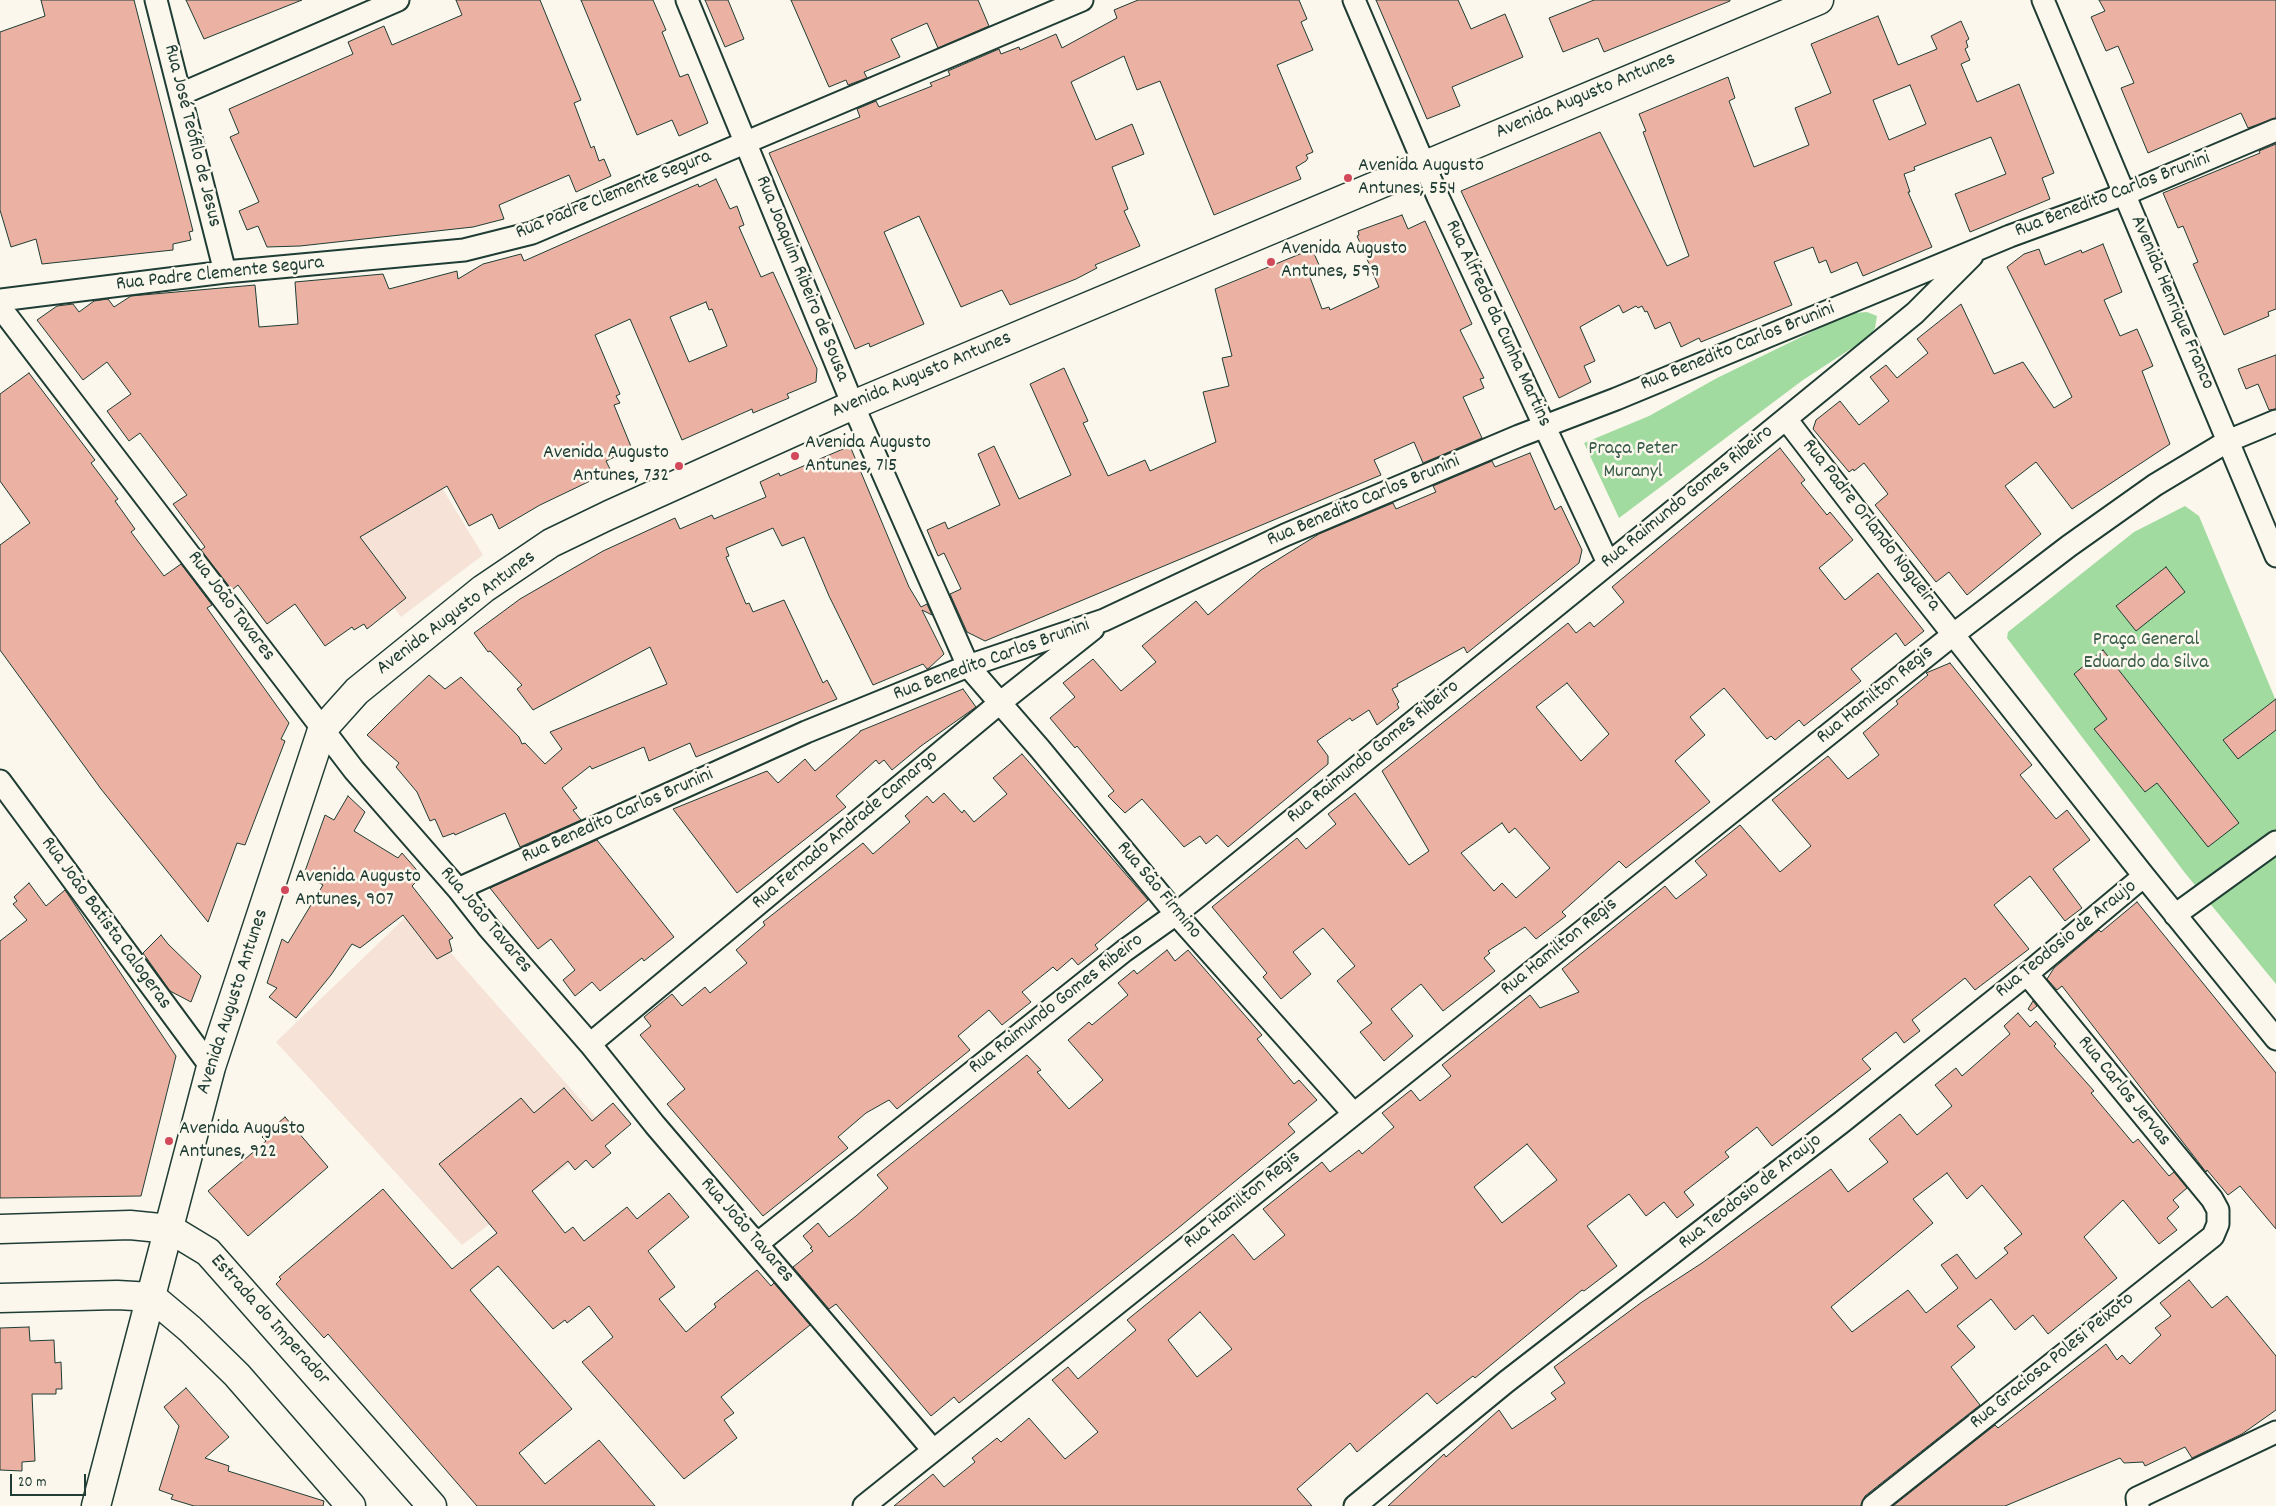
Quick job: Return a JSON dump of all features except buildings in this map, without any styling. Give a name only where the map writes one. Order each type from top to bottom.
[{"type":"street","name":"Rua José Teófilo de Jesus","points":[[156,0],[225,272]]},
{"type":"street","points":[[181,94],[398,0]]},
{"type":"street","name":"Rua Joaquim Ribeiro de Sousa","points":[[687,0],[853,404],[968,666]]},
{"type":"street","name":"Rua Padre Clemente Segura","points":[[0,300],[225,272],[464,250],[532,233],[1082,0]]},
{"type":"street","name":"Rua Alfredo da Cunha Martins","points":[[1354,0],[1424,164],[1608,564]]},
{"type":"street","name":"Avenida Augusto Antunes","points":[[96,1506],[211,1067],[322,730],[357,691],[483,590],[551,543],[609,514],[853,404],[1820,0]]},
{"type":"street","name":"Avenida Henrique Franco","points":[[2043,0],[2228,441]]},
{"type":"street","name":"Rua Benedito Carlos Brunini","points":[[458,889],[806,732],[968,666],[1104,620],[1285,535],[1545,426],[1626,395],[1980,249],[2125,194],[2276,130]]},
{"type":"street","name":"Rua Raimundo Gomes Ribeiro","points":[[757,1244],[1124,951],[1176,914],[1608,564],[1915,313],[1980,249]]},
{"type":"street","name":"Rua João Tavares","points":[[0,307],[152,502],[354,770],[590,1044],[654,1125],[933,1450]]},
{"type":"street","name":"Rua Padre Orlando Nogueira","points":[[1786,418],[1899,566],[1954,634]]},
{"type":"street","name":"Rua Hamilton Regis","points":[[864,1506],[1954,634],[2069,546],[2155,485],[2228,441],[2276,421]]},
{"type":"street","points":[[2228,441],[2276,556]]},
{"type":"street","name":"Rua Fernado Andrade Camargo","points":[[590,1044],[1001,702],[1104,620]]},
{"type":"street","points":[[1954,634],[2144,876],[2276,1039]]},
{"type":"street","name":"Rua São Firmino","points":[[968,666],[1001,702],[1176,914],[1353,1113]]},
{"type":"street","name":"Rua João Batista Calogeras","points":[[0,780],[211,1067]]},
{"type":"street","points":[[2175,914],[2276,842]]},
{"type":"street","name":"Rua Teodosio de Araujo","points":[[1355,1506],[1506,1382],[1842,1122],[2028,974],[2144,876]]},
{"type":"street","name":"Rua Carlos Jervas","points":[[2028,974],[2212,1199],[2218,1210]]},
{"type":"street","name":"Rua Graciosa Polesi Peixoto","points":[[1873,1506],[2213,1236],[2219,1219],[2218,1210]]},
{"type":"street","name":"Estrada do Imperador","points":[[0,1229],[130,1225],[170,1228],[208,1252],[432,1506]]},
{"type":"street","points":[[0,1298],[118,1295],[152,1297],[190,1329],[238,1375],[351,1506]]},
{"type":"street","points":[[2138,1506],[2137,1498],[2276,1432]]},
{"type":"shaded area","points":[[384,393],[483,555],[401,617],[268,432]]},
{"type":"shaded area","points":[[413,910],[610,1133],[462,1245],[276,1042]]},
{"type":"green space","name":"Praça Peter Muranyl","points":[[1867,312],[1877,316],[1875,328],[1869,337],[1803,380],[1619,518],[1584,443],[1649,416],[1717,378],[1836,320],[1855,313]]},
{"type":"green space","name":"Praça General Eduardo da Silva","points":[[2185,506],[2199,516],[2276,701],[2276,984],[2185,873],[2007,638],[2008,632],[2134,532]]},
{"type":"place","name":"Avenida Augusto Antunes, 554","points":[[1348,178]]},
{"type":"place","name":"Avenida Augusto Antunes, 599","points":[[1271,262]]},
{"type":"place","name":"Avenida Augusto Antunes, 715","points":[[795,456]]},
{"type":"place","name":"Avenida Augusto Antunes, 732","points":[[679,466]]},
{"type":"place","name":"Avenida Augusto Antunes, 907","points":[[285,890]]},
{"type":"place","name":"Avenida Augusto Antunes, 922","points":[[169,1141]]}]
